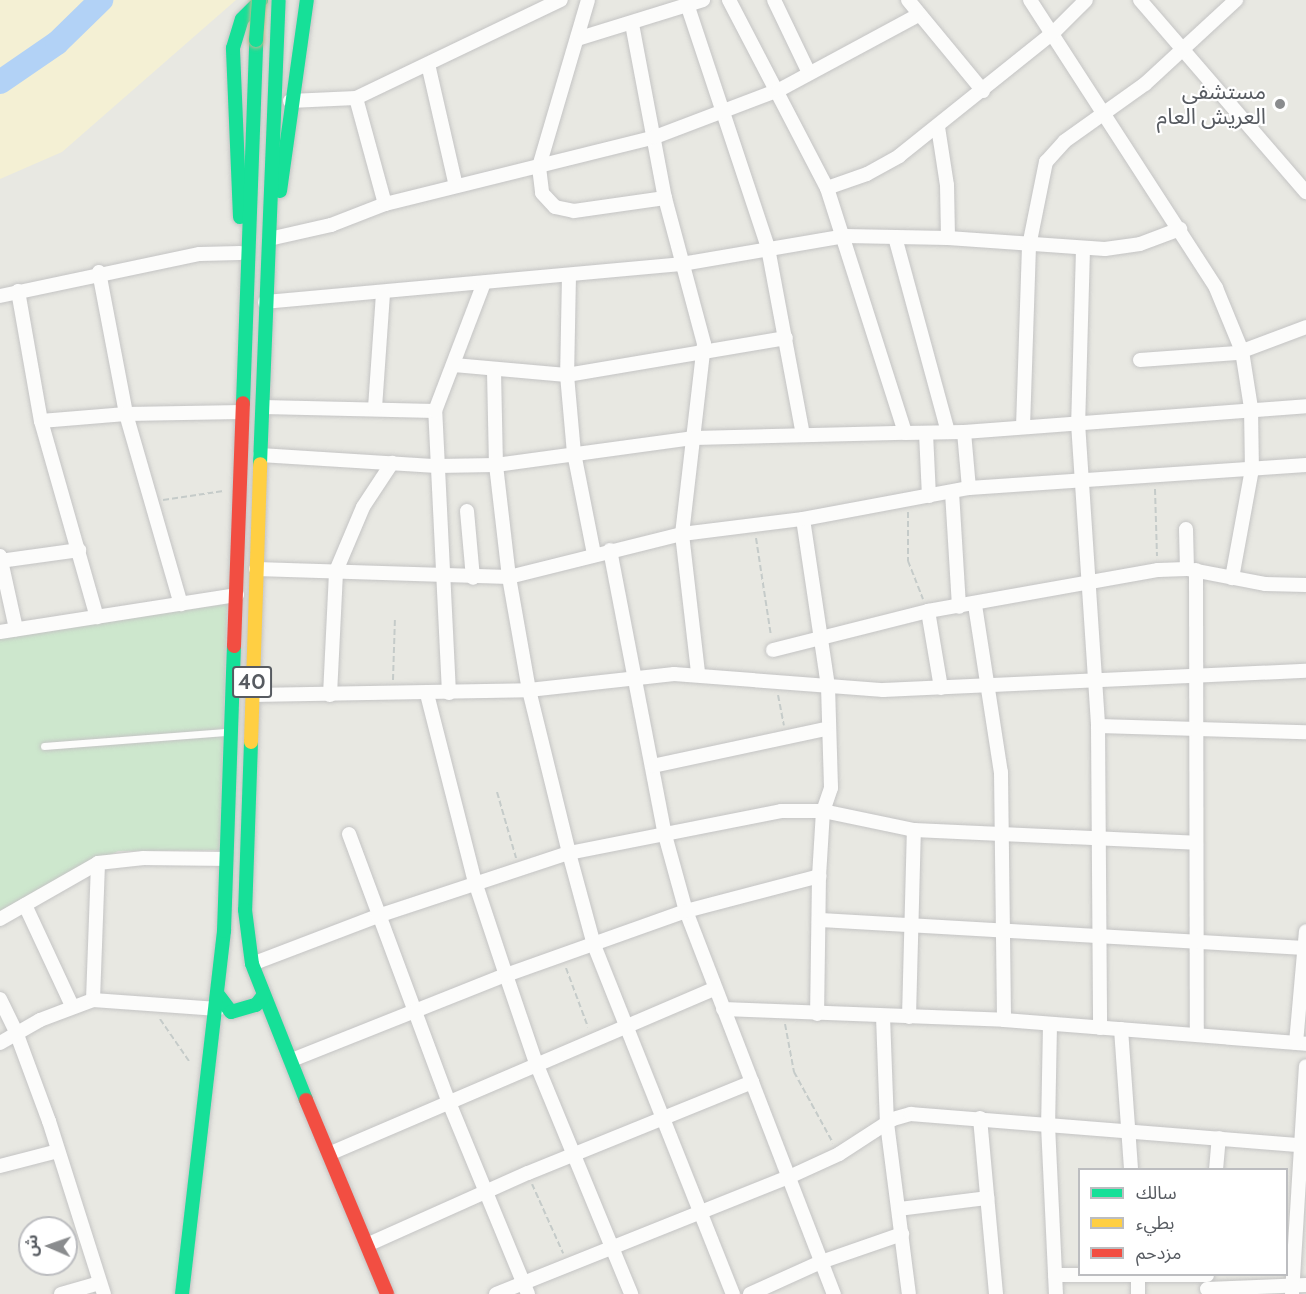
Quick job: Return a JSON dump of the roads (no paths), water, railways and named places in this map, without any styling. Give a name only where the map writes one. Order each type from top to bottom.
[{"type":"main road","name":"40","points":[[182,1294],[219,1003],[233,731],[242,412],[256,40],[260,0]]},
{"type":"main road","points":[[248,299],[240,253],[233,48],[242,19],[260,0]]},
{"type":"main road","name":"40","points":[[279,0],[244,864],[252,964],[263,996],[369,1244],[387,1294]]},
{"type":"main road","points":[[269,239],[279,202],[290,101],[307,0]]},
{"type":"main road","points":[[219,1003],[231,1012],[242,1012],[256,1005],[263,996]]},
{"type":"street","points":[[290,101],[356,98],[561,0]]},
{"type":"street","points":[[588,0],[539,167],[545,199],[564,209],[665,198]]},
{"type":"street","points":[[577,39],[688,7],[703,0]]},
{"type":"street","points":[[729,0],[779,90],[827,188],[845,237],[905,433]]},
{"type":"street","points":[[774,0],[809,73]]},
{"type":"street","points":[[908,0],[918,15],[984,91]]},
{"type":"street","points":[[1030,0],[1054,32],[1107,114],[1216,288],[1242,351],[1251,408],[1252,469],[1232,578]]},
{"type":"street","points":[[827,188],[881,167],[938,127],[1054,32],[1086,0]]},
{"type":"street","points":[[1140,0],[1182,52],[1306,192]]},
{"type":"street","points":[[1023,426],[1029,246],[1043,172],[1050,154],[1107,114],[1182,52],[1236,0]]},
{"type":"street","points":[[688,7],[768,248],[803,435]]},
{"type":"street","points":[[269,239],[331,225],[385,204],[654,137],[779,90],[918,15]]},
{"type":"street","points":[[632,24],[665,198],[700,323],[704,352],[682,534],[698,673]]},
{"type":"street","points":[[428,64],[456,186]]},
{"type":"street","points":[[356,98],[385,204]]},
{"type":"street","points":[[938,127],[946,185],[948,238]]},
{"type":"street","points":[[265,302],[383,294],[682,264],[845,237],[948,238],[1083,249],[1127,247],[1180,229]]},
{"type":"street","points":[[895,237],[948,432]]},
{"type":"street","points":[[1083,249],[1078,423],[1086,582],[1098,726],[1101,840],[1100,1028]]},
{"type":"street","points":[[0,296],[99,272],[200,254],[240,253]]},
{"type":"street","points":[[99,272],[126,414],[154,501],[181,604]]},
{"type":"street","points":[[568,275],[567,375],[574,453],[594,554]]},
{"type":"street","points":[[449,693],[435,411],[484,283]]},
{"type":"street","points":[[18,291],[41,421],[80,550],[97,617]]},
{"type":"street","points":[[375,408],[383,294]]},
{"type":"street","points":[[1140,360],[1242,351],[1306,327]]},
{"type":"street","points":[[454,365],[494,371],[567,375],[786,338]]},
{"type":"street","points":[[494,371],[496,465],[509,577],[529,690],[569,853],[594,945],[733,1294]]},
{"type":"street","points":[[260,455],[437,466],[496,465],[694,438],[964,432],[1251,408],[1306,406]]},
{"type":"street","points":[[263,407],[435,411]]},
{"type":"street","points":[[41,421],[126,414],[242,412]]},
{"type":"street","points":[[964,432],[969,488]]},
{"type":"street","points":[[927,433],[929,496]]},
{"type":"street","points":[[330,695],[336,571],[363,507],[392,463]]},
{"type":"street","points":[[256,569],[336,571],[445,578],[509,577],[610,550],[682,534],[803,519],[969,488],[1252,469],[1272,464],[1306,465]]},
{"type":"street","points":[[952,492],[959,607]]},
{"type":"street","points":[[467,511],[473,578]]},
{"type":"street","points":[[803,519],[823,635],[828,686],[826,729],[831,788],[823,811],[819,876],[817,1014]]},
{"type":"street","points":[[1186,529],[1192,570],[1198,676],[1197,1034]]},
{"type":"street","points":[[16,629],[0,559],[80,550]]},
{"type":"street","points":[[610,550],[637,677],[665,835],[686,910],[714,989],[834,1294]]},
{"type":"street","points":[[773,650],[823,635],[928,611],[975,605],[1158,570],[1192,570],[1282,586],[1306,585]]},
{"type":"street","points":[[0,632],[237,595]]},
{"type":"street","points":[[975,605],[986,685],[999,752],[1003,836],[1004,1020]]},
{"type":"street","points":[[928,611],[941,688]]},
{"type":"street","points":[[252,695],[427,694],[529,690],[637,677],[698,673],[883,690],[1306,671]]},
{"type":"street","points":[[427,694],[475,882],[506,975],[536,1063],[631,1294]]},
{"type":"street","points":[[1098,726],[1306,732]]},
{"type":"street","points":[[653,766],[826,729]]},
{"type":"street","points":[[252,964],[475,882],[569,853],[772,812],[823,811],[914,830],[1003,836],[1196,843]]},
{"type":"street","points":[[909,1017],[914,830]]},
{"type":"street","points":[[349,834],[448,1100],[525,1288]]},
{"type":"street","points":[[0,919],[98,863],[144,858],[225,860]]},
{"type":"street","points":[[93,1000],[98,863]]},
{"type":"street","points":[[292,1060],[414,1010],[686,910],[819,876]]},
{"type":"street","points":[[25,905],[72,1006]]},
{"type":"street","points":[[819,920],[1101,933],[1197,942],[1305,948]]},
{"type":"street","points":[[723,1010],[1004,1020],[1301,1044],[1306,931]]},
{"type":"street","points":[[331,1153],[448,1100],[714,989]]},
{"type":"street","points":[[0,999],[16,1032],[58,1151],[101,1288],[61,1294]]},
{"type":"street","points":[[0,1043],[16,1032],[72,1006],[93,1000],[219,1003]]},
{"type":"street","points":[[883,1016],[887,1123],[909,1294]]},
{"type":"street","points":[[1050,1025],[1048,1125],[1056,1294]]},
{"type":"street","points":[[1121,1029],[1131,1168]]},
{"type":"street","points":[[1147,1276],[1207,1283],[1297,1288],[1306,1066]]},
{"type":"street","points":[[369,1244],[528,1173],[752,1082]]},
{"type":"street","points":[[496,1294],[525,1288],[568,1265],[789,1177],[839,1154],[887,1123],[911,1114],[1304,1146]]},
{"type":"street","points":[[980,1118],[996,1294]]},
{"type":"street","points":[[1216,1168],[1219,1138]]},
{"type":"street","points":[[0,1166],[58,1151]]},
{"type":"street","points":[[899,1209],[987,1198]]},
{"type":"street","points":[[750,1294],[821,1262],[902,1234]]},
{"type":"street","points":[[1055,1275],[1078,1275]]},
{"type":"street","points":[[1138,1276],[1138,1294]]},
{"type":"lane","points":[[44,746],[233,731]]},
{"type":"waterway","points":[[0,82],[57,43],[101,0]]},
{"type":"place","name":"مستشفي العريش العام","points":[[1280,104]]}]
